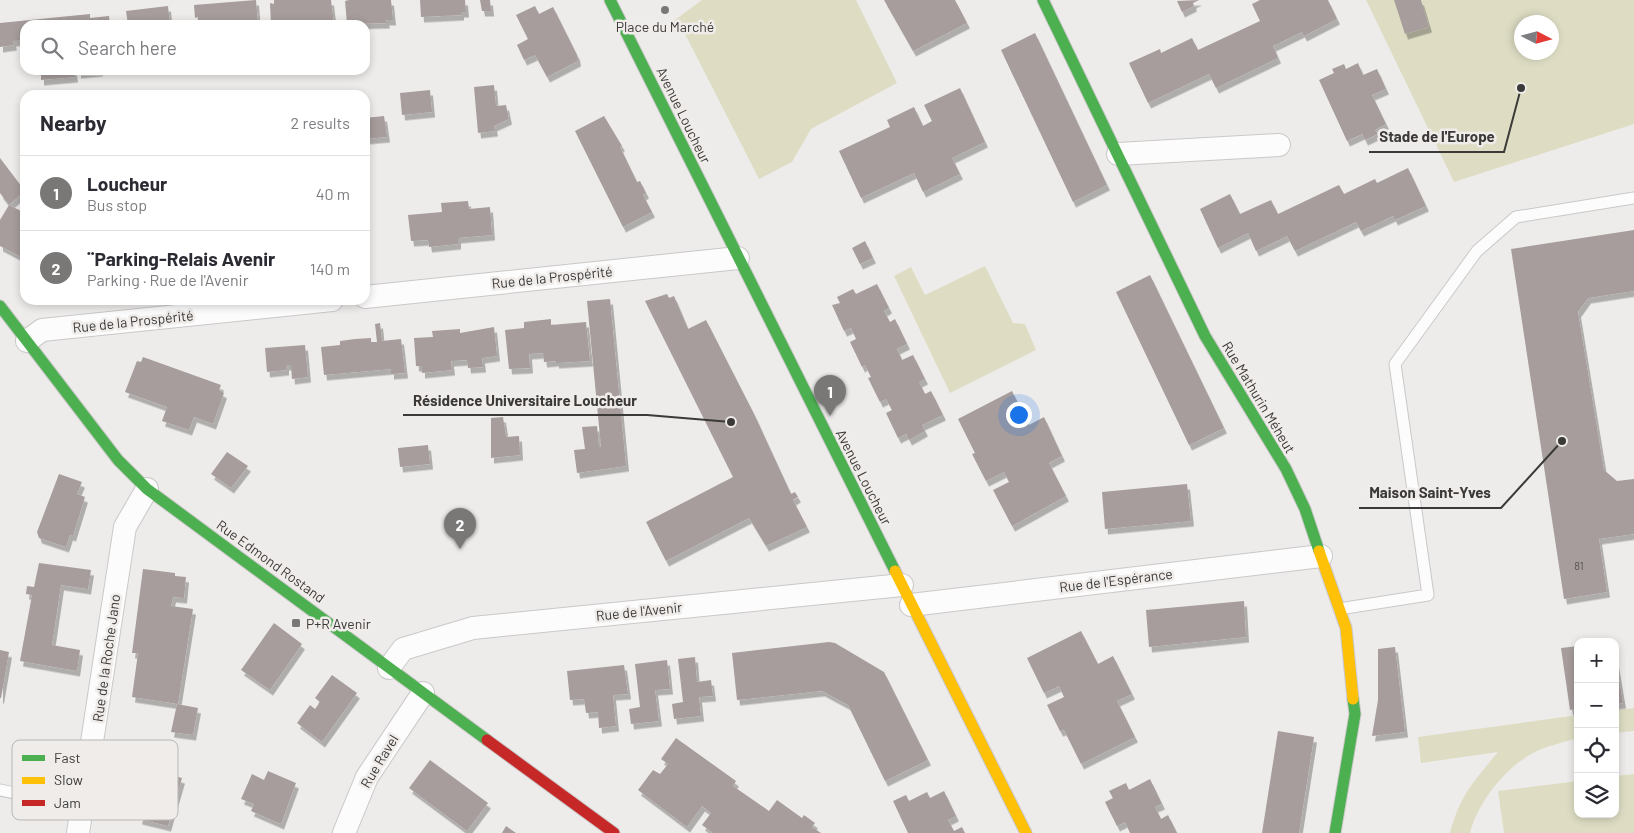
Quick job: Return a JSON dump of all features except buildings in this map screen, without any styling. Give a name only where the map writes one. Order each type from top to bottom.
[{"type":"street","name":"Avenue Loucheur","points":[[610,0],[1026,833]]},
{"type":"street","name":"Rue Mathurin Méheut","points":[[1043,0],[1205,336],[1286,469],[1305,510],[1346,628],[1355,714],[1335,833]]},
{"type":"street","points":[[1118,154],[1279,145]]},
{"type":"street","name":"Rue de la Prospérité","points":[[370,296],[738,258]]},
{"type":"street","name":"Rue de la Prospérité","points":[[27,341],[42,330],[284,305]]},
{"type":"street","name":"Rue Edmond Rostand","points":[[0,306],[118,460],[147,489],[614,833]]},
{"type":"street","name":"Rue de la Roche Jano","points":[[94,740],[125,527],[147,489]]},
{"type":"street","name":"Rue de l'Espérance","points":[[906,595],[1321,556]]},
{"type":"street","name":"Rue de l'Avenir","points":[[390,668],[403,649],[473,628],[906,595]]},
{"type":"street","name":"Rue Ravel","points":[[344,833],[367,777],[423,693]]},
{"type":"street","name":"Rue de la Roche Jano","points":[[78,833],[81,820]]},
{"type":"lane","points":[[1339,609],[1428,595],[1395,364],[1477,250],[1516,216],[1634,198]]},
{"type":"green space","points":[[702,0],[856,0],[897,83],[811,129],[792,162],[759,179],[684,32],[668,25]]},
{"type":"green space","points":[[1366,0],[1634,0],[1634,124],[1454,182]]},
{"type":"green space","points":[[985,266],[1013,323],[1025,324],[1036,350],[950,393],[894,276],[911,267],[925,295]]},
{"type":"green space","points":[[1634,708],[1634,731],[1619,733],[1619,710]]},
{"type":"green space","points":[[1574,716],[1574,739],[1544,748],[1512,767],[1486,798],[1470,833],[1450,833],[1463,798],[1498,752],[1421,763],[1418,737]]},
{"type":"green space","points":[[1634,774],[1634,833],[1504,833],[1498,791],[1574,782],[1574,818],[1619,818],[1619,776]]},
{"type":"traffic: fast","points":[[610,0],[895,571]]},
{"type":"traffic: fast","points":[[1043,0],[1205,336],[1286,469],[1305,509],[1319,551]]},
{"type":"traffic: fast","points":[[0,306],[118,460],[147,489],[487,740]]},
{"type":"traffic: fast","points":[[1335,833],[1355,714],[1353,699]]},
{"type":"traffic: slow","points":[[1319,551],[1346,628],[1353,699]]},
{"type":"traffic: slow","points":[[895,571],[1026,833]]},
{"type":"traffic: jam","points":[[487,740],[614,833]]},
{"type":"place","name":"Place du Marché","points":[[665,10]]},
{"type":"place","name":"Stade de l'Europe","points":[[1521,88]]},
{"type":"place","name":"Loucheur","points":[[830,416]]},
{"type":"place","name":"Résidence Universitaire Loucheur","points":[[731,422]]},
{"type":"place","name":"Maison Saint-Yves","points":[[1562,441]]},
{"type":"place","name":"¨Parking-Relais Avenir","points":[[460,549]]},
{"type":"place","name":"P+R Avenir","points":[[296,623]]}]
